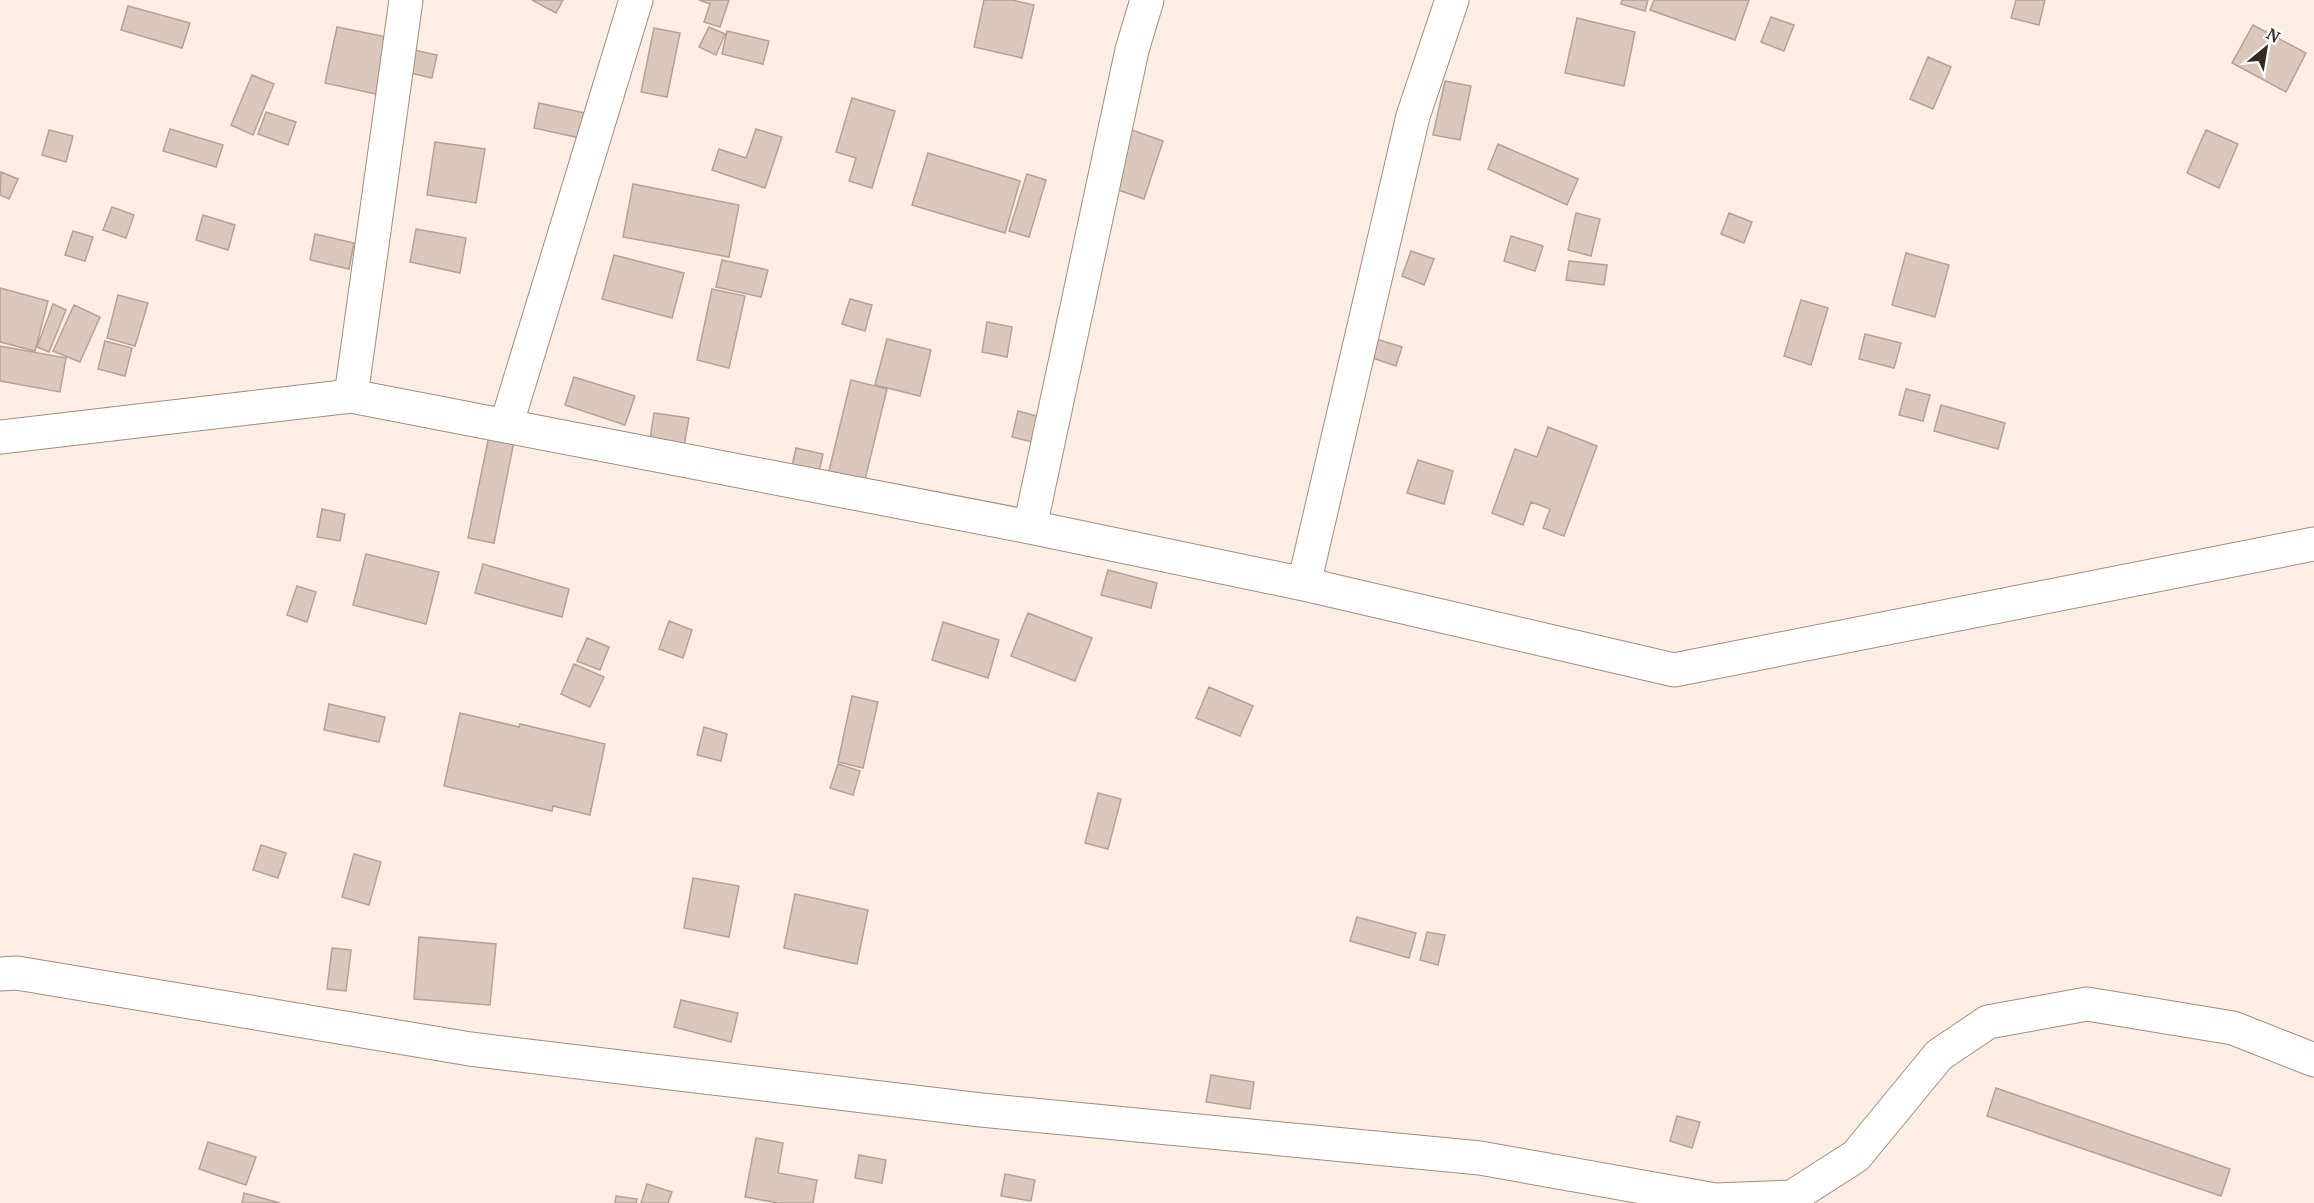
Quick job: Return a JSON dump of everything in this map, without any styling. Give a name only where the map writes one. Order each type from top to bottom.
[{"type":"street","points":[[351,396],[406,0]]},
{"type":"street","points":[[506,426],[636,0]]},
{"type":"street","points":[[1030,527],[1132,50],[1147,0]]},
{"type":"street","points":[[1304,584],[1413,116],[1452,0]]},
{"type":"street","points":[[0,438],[351,396],[1030,527],[1304,584],[1674,670],[2314,544]]},
{"type":"street","points":[[0,974],[17,973],[470,1049],[981,1110],[1480,1158],[1715,1200],[1792,1197],[1810,1186],[1856,1156],[1940,1055],[1988,1022],[2087,1004],[2233,1028],[2314,1060]]},
{"type":"building","points":[[532,0],[563,0],[556,13]]},
{"type":"building","points":[[699,0],[729,0],[720,27],[704,22],[710,4]]},
{"type":"building","points":[[984,0],[1012,0],[1034,5],[1022,58],[974,47]]},
{"type":"building","points":[[1622,0],[1648,0],[1645,11],[1621,4]]},
{"type":"building","points":[[1654,0],[1749,0],[1735,40],[1650,10]]},
{"type":"building","points":[[2016,0],[2045,0],[2039,25],[2011,18]]},
{"type":"building","points":[[128,6],[190,23],[182,48],[121,30]]},
{"type":"building","points":[[1771,17],[1794,25],[1784,51],[1761,42]]},
{"type":"building","points":[[1577,18],[1635,32],[1624,86],[1565,73]]},
{"type":"building","points":[[2253,25],[2306,53],[2286,92],[2232,63]]},
{"type":"building","points":[[337,27],[387,37],[376,94],[325,83]]},
{"type":"building","points":[[709,27],[725,34],[716,55],[699,47]]},
{"type":"building","points":[[654,28],[680,33],[667,97],[641,92]]},
{"type":"building","points":[[727,31],[769,41],[763,64],[722,54]]},
{"type":"building","points":[[410,49],[437,55],[432,78],[406,72]]},
{"type":"building","points":[[1928,57],[1951,67],[1933,109],[1910,99]]},
{"type":"building","points":[[252,75],[274,84],[253,135],[231,125]]},
{"type":"building","points":[[1445,81],[1471,86],[1460,140],[1433,135]]},
{"type":"building","points":[[852,98],[895,111],[872,188],[849,181],[856,158],[836,152]]},
{"type":"building","points":[[539,103],[585,113],[580,138],[534,128]]},
{"type":"building","points":[[266,112],[296,122],[288,145],[258,134]]},
{"type":"building","points":[[1126,128],[1163,141],[1144,199],[1107,186]]},
{"type":"building","points":[[170,129],[223,145],[216,167],[163,151]]},
{"type":"building","points":[[756,129],[782,137],[765,188],[712,170],[719,149],[746,158]]},
{"type":"building","points":[[49,130],[73,136],[66,162],[42,155]]},
{"type":"building","points":[[2206,130],[2238,144],[2219,188],[2187,173]]},
{"type":"building","points":[[435,142],[485,149],[476,203],[427,195]]},
{"type":"building","points":[[1498,144],[1578,179],[1567,205],[1488,169]]},
{"type":"building","points":[[928,153],[1020,181],[1005,233],[912,205]]},
{"type":"building","points":[[1,172],[18,179],[9,199],[0,195]]},
{"type":"building","points":[[1027,174],[1046,180],[1029,237],[1009,231]]},
{"type":"building","points":[[633,184],[739,205],[729,257],[623,237]]},
{"type":"building","points":[[112,207],[134,215],[126,238],[103,230]]},
{"type":"building","points":[[1576,213],[1600,219],[1591,256],[1568,250]]},
{"type":"building","points":[[1729,213],[1752,222],[1744,243],[1721,234]]},
{"type":"building","points":[[203,215],[235,225],[228,250],[196,240]]},
{"type":"building","points":[[416,229],[466,238],[460,273],[410,262]]},
{"type":"building","points":[[73,231],[93,237],[85,261],[65,255]]},
{"type":"building","points":[[315,234],[354,243],[349,269],[310,260]]},
{"type":"building","points":[[1511,236],[1543,246],[1535,271],[1504,261]]},
{"type":"building","points":[[1411,251],[1434,259],[1424,285],[1402,276]]},
{"type":"building","points":[[1906,253],[1949,265],[1935,317],[1892,305]]},
{"type":"building","points":[[614,255],[684,273],[672,318],[602,299]]},
{"type":"building","points":[[722,260],[768,270],[761,297],[716,287]]},
{"type":"building","points":[[1569,261],[1607,265],[1604,285],[1566,280]]},
{"type":"building","points":[[0,288],[48,301],[35,351],[0,342]]},
{"type":"building","points":[[712,289],[745,296],[729,368],[697,360]]},
{"type":"building","points":[[118,295],[148,303],[135,346],[107,338]]},
{"type":"building","points":[[850,299],[872,305],[865,331],[842,324]]},
{"type":"building","points":[[1801,300],[1828,308],[1811,365],[1784,356]]},
{"type":"building","points":[[53,304],[66,310],[49,352],[37,347]]},
{"type":"building","points":[[74,305],[100,317],[80,362],[53,351]]},
{"type":"building","points":[[987,322],[1012,327],[1007,357],[982,352]]},
{"type":"building","points":[[1865,334],[1901,343],[1894,368],[1859,359]]},
{"type":"building","points":[[1373,338],[1402,347],[1396,366],[1367,356]]},
{"type":"building","points":[[887,339],[931,350],[920,396],[875,385]]},
{"type":"building","points":[[105,341],[132,348],[125,376],[98,369]]},
{"type":"building","points":[[0,346],[66,358],[60,392],[0,381]]},
{"type":"building","points":[[574,377],[635,396],[625,425],[565,405]]},
{"type":"building","points":[[851,380],[887,389],[863,488],[827,479]]},
{"type":"building","points":[[1906,389],[1930,395],[1923,421],[1899,415]]},
{"type":"building","points":[[1941,405],[2005,423],[1998,449],[1934,431]]},
{"type":"building","points":[[1018,411],[1040,417],[1033,442],[1012,437]]},
{"type":"building","points":[[654,413],[689,418],[683,452],[649,446]]},
{"type":"building","points":[[1548,427],[1597,446],[1564,536],[1543,528],[1550,509],[1531,502],[1523,525],[1492,513],[1515,449],[1537,457]]},
{"type":"building","points":[[489,436],[514,441],[494,543],[468,538]]},
{"type":"building","points":[[796,448],[823,454],[819,472],[792,466]]},
{"type":"building","points":[[1418,460],[1453,471],[1444,504],[1407,493]]},
{"type":"building","points":[[322,509],[345,514],[340,541],[317,537]]},
{"type":"building","points":[[366,554],[439,572],[426,624],[353,605]]},
{"type":"building","points":[[483,564],[569,589],[562,617],[475,593]]},
{"type":"building","points":[[1108,570],[1157,583],[1151,608],[1101,595]]},
{"type":"building","points":[[297,586],[316,592],[307,622],[287,615]]},
{"type":"building","points":[[1028,613],[1092,638],[1075,681],[1011,656]]},
{"type":"building","points":[[669,621],[692,630],[683,658],[659,649]]},
{"type":"building","points":[[943,622],[999,640],[988,678],[932,660]]},
{"type":"building","points":[[587,638],[609,647],[600,670],[577,661]]},
{"type":"building","points":[[574,664],[604,677],[590,707],[561,694]]},
{"type":"building","points":[[1209,687],[1253,706],[1240,736],[1196,718]]},
{"type":"building","points":[[852,696],[878,702],[863,768],[838,762]]},
{"type":"building","points":[[329,704],[385,717],[379,742],[324,730]]},
{"type":"building","points":[[460,713],[605,744],[590,815],[553,806],[552,811],[444,786]]},
{"type":"building","points":[[704,727],[727,734],[721,761],[697,755]]},
{"type":"building","points":[[838,764],[860,771],[853,795],[830,788]]},
{"type":"building","points":[[1098,793],[1121,799],[1108,849],[1085,843]]},
{"type":"building","points":[[261,845],[286,853],[278,878],[253,870]]},
{"type":"building","points":[[354,854],[381,862],[369,905],[342,897]]},
{"type":"building","points":[[693,878],[739,886],[729,937],[684,928]]},
{"type":"building","points":[[795,894],[868,910],[857,964],[784,948]]},
{"type":"building","points":[[1357,917],[1416,933],[1409,958],[1350,941]]},
{"type":"building","points":[[1427,932],[1445,935],[1438,965],[1420,960]]},
{"type":"building","points":[[419,937],[496,944],[490,1005],[414,999]]},
{"type":"building","points":[[332,948],[351,950],[346,991],[327,989]]},
{"type":"building","points":[[681,1000],[738,1013],[731,1042],[674,1027]]},
{"type":"building","points":[[1211,1075],[1254,1082],[1250,1109],[1206,1102]]},
{"type":"building","points":[[1996,1088],[2230,1169],[2221,1196],[1987,1116]]},
{"type":"building","points":[[1677,1116],[1700,1122],[1692,1148],[1670,1141]]},
{"type":"building","points":[[756,1138],[783,1143],[778,1173],[817,1180],[813,1203],[778,1203],[745,1197]]},
{"type":"building","points":[[208,1142],[256,1157],[246,1185],[199,1169]]},
{"type":"building","points":[[859,1155],[886,1160],[882,1183],[855,1178]]},
{"type":"building","points":[[1005,1174],[1035,1180],[1031,1201],[1001,1196]]},
{"type":"building","points":[[647,1184],[672,1192],[668,1203],[641,1203]]},
{"type":"building","points":[[244,1193],[280,1203],[242,1203]]},
{"type":"building","points":[[616,1196],[637,1199],[636,1203],[615,1203]]}]
